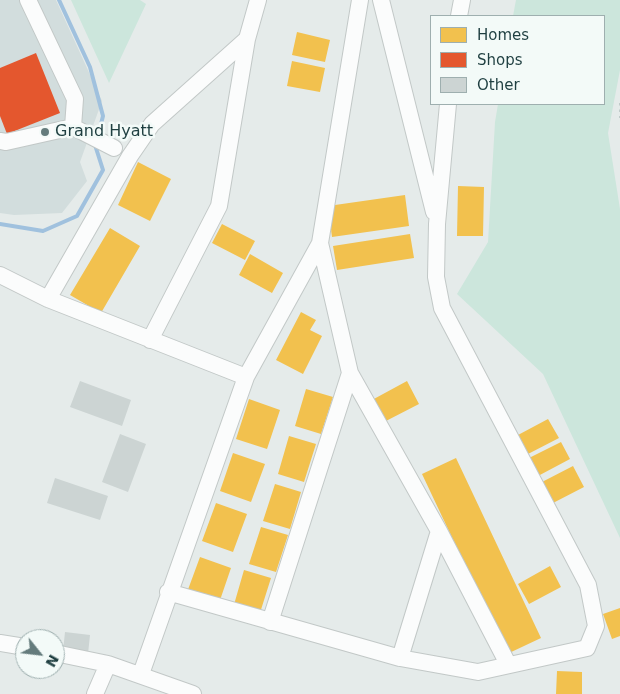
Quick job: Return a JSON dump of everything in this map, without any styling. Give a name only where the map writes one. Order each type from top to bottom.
[{"type":"street","points":[[28,0],[75,99],[73,127]]},
{"type":"street","points":[[150,340],[219,206],[247,39],[258,0]]},
{"type":"street","points":[[141,674],[168,592],[246,377],[320,243],[360,0]]},
{"type":"street","points":[[381,0],[437,224]]},
{"type":"street","points":[[459,15],[462,0]]},
{"type":"street","points":[[48,299],[130,156],[152,124],[247,39]]},
{"type":"street","points":[[168,592],[400,658],[478,672],[587,648],[596,626],[588,585],[442,308],[436,277],[437,224],[448,105]]},
{"type":"street","points":[[0,141],[6,142],[73,127],[114,148]]},
{"type":"street","points":[[320,243],[350,373],[439,531],[508,664]]},
{"type":"street","points":[[0,275],[48,299],[246,377]]},
{"type":"street","points":[[270,622],[350,373]]},
{"type":"street","points":[[400,658],[439,531]]},
{"type":"street","points":[[0,642],[15,645]]},
{"type":"street","points":[[65,655],[108,664],[141,674],[193,694]]},
{"type":"street","points":[[95,694],[108,664]]},
{"type":"path","points":[[620,103],[620,118]]},
{"type":"shaded area","name":"Grand Hyatt","points":[[0,0],[56,0],[102,101],[80,162],[87,181],[62,213],[14,215],[0,213]]},
{"type":"green space","points":[[71,0],[140,0],[146,4],[109,83]]},
{"type":"green space","points":[[516,0],[620,0],[620,70],[608,133],[620,209],[620,538],[543,374],[457,294],[488,242],[495,122],[498,105],[605,105],[605,15],[513,15]]},
{"type":"building: Homes","points":[[297,32],[330,40],[325,62],[292,55]]},
{"type":"building: Homes","points":[[292,61],[325,68],[320,92],[287,86]]},
{"type":"building: Homes","points":[[138,162],[171,179],[150,221],[118,205]]},
{"type":"building: Homes","points":[[458,186],[484,187],[483,236],[457,236]]},
{"type":"building: Homes","points":[[405,195],[409,226],[332,237],[328,206]]},
{"type":"building: Homes","points":[[222,224],[255,241],[245,260],[212,243]]},
{"type":"building: Homes","points":[[110,228],[140,246],[101,313],[70,295]]},
{"type":"building: Homes","points":[[410,234],[414,258],[337,270],[333,246]]},
{"type":"building: Homes","points":[[250,254],[283,273],[272,293],[239,275]]},
{"type":"building: Homes","points":[[301,312],[316,320],[310,330],[322,336],[303,374],[276,360]]},
{"type":"building: Homes","points":[[407,381],[419,404],[384,422],[372,400]]},
{"type":"building: Homes","points":[[306,389],[333,397],[321,434],[295,426]]},
{"type":"building: Homes","points":[[249,399],[280,410],[267,449],[236,439]]},
{"type":"building: Homes","points":[[548,419],[559,438],[528,454],[518,435]]},
{"type":"building: Homes","points":[[289,436],[316,444],[304,482],[278,474]]},
{"type":"building: Homes","points":[[561,442],[570,459],[538,476],[529,458]]},
{"type":"building: Homes","points":[[233,453],[265,464],[251,502],[220,491]]},
{"type":"building: Homes","points":[[456,458],[541,638],[507,654],[422,474]]},
{"type":"building: Homes","points":[[573,466],[584,487],[553,503],[542,482]]},
{"type":"building: Homes","points":[[275,484],[301,492],[290,529],[263,521]]},
{"type":"building: Homes","points":[[216,503],[247,514],[233,552],[202,541]]},
{"type":"building: Homes","points":[[261,527],[288,535],[276,572],[249,564]]},
{"type":"building: Homes","points":[[200,557],[231,568],[218,606],[186,595]]},
{"type":"building: Homes","points":[[550,566],[561,587],[529,604],[518,584]]},
{"type":"building: Homes","points":[[244,570],[271,578],[259,616],[233,608]]},
{"type":"building: Homes","points":[[620,608],[620,636],[612,639],[603,614]]},
{"type":"building: Homes","points":[[557,671],[582,672],[582,694],[556,694]]},
{"type":"building: Shops","points":[[36,53],[60,113],[7,134],[0,116],[0,68]]},
{"type":"building: Other","points":[[80,381],[131,400],[122,426],[70,407]]},
{"type":"building: Other","points":[[120,434],[146,444],[128,492],[102,482]]},
{"type":"building: Other","points":[[55,478],[108,496],[100,520],[47,503]]},
{"type":"building: Other","points":[[65,632],[90,635],[88,654],[65,651]]},
{"type":"waterway","points":[[59,0],[90,67],[103,116],[98,136]]},
{"type":"waterway","points":[[0,224],[43,231],[77,216],[103,170],[95,145]]},
{"type":"place","name":"Grand Hyatt","points":[[45,132]]}]
